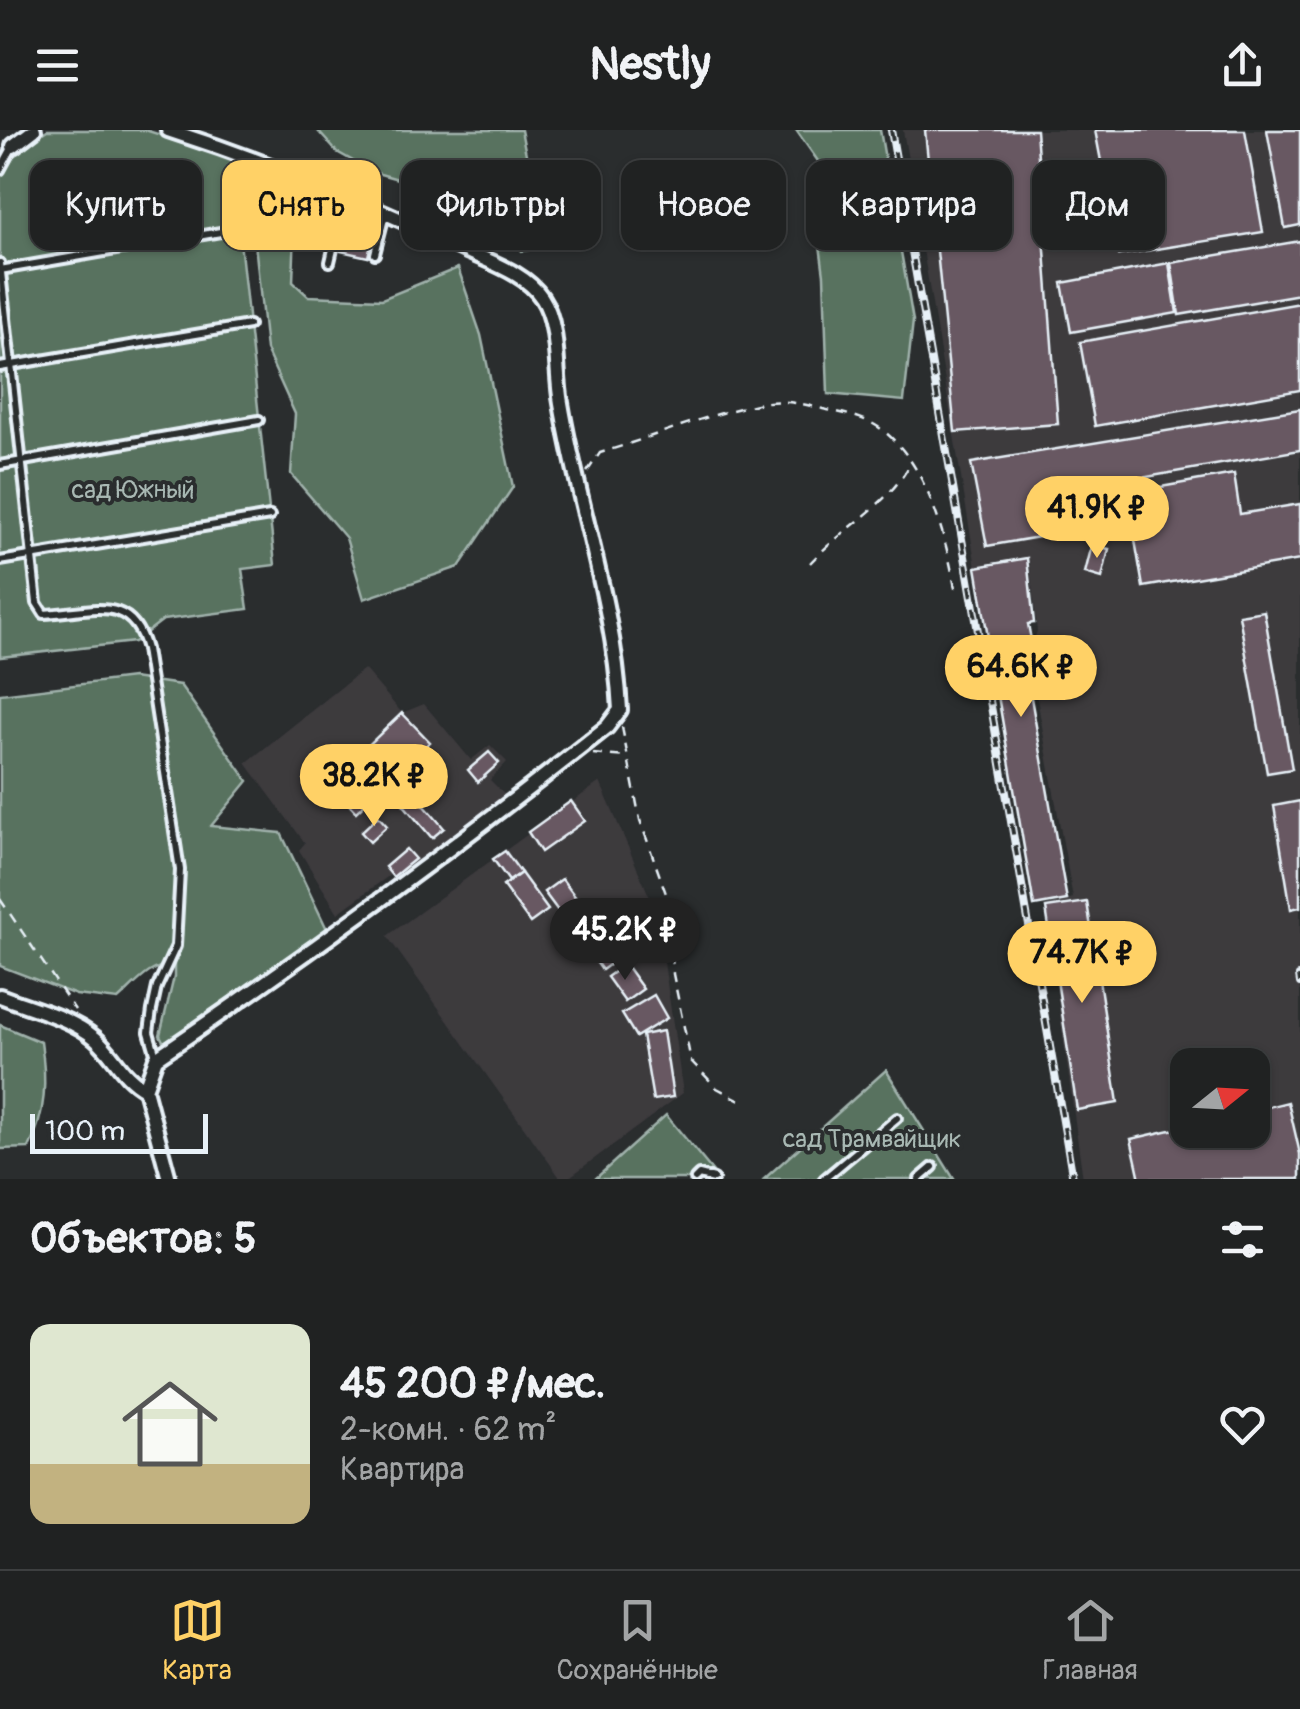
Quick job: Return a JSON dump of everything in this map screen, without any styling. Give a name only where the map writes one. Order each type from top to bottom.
[{"type":"street","points":[[12,146],[34,130]]},
{"type":"street","points":[[168,130],[259,160]]},
{"type":"street","points":[[170,1179],[146,1089],[156,1058],[324,944],[576,752],[607,727],[620,710],[609,632],[561,403],[550,322],[542,298],[517,275],[381,211]]},
{"type":"street","points":[[0,996],[67,1022],[96,1038],[131,1081],[146,1089]]},
{"type":"lane","points":[[0,170],[12,146]]},
{"type":"lane","points":[[375,254],[386,213]]},
{"type":"lane","points":[[156,1058],[149,1032],[156,987],[176,946],[180,870],[146,649],[135,620],[118,609],[44,614],[37,602],[0,267],[222,231]]},
{"type":"lane","points":[[330,262],[333,250]]},
{"type":"lane","points":[[0,367],[249,324]]},
{"type":"lane","points":[[0,465],[259,420]]},
{"type":"lane","points":[[0,561],[270,516]]},
{"type":"lane","points":[[824,1179],[896,1118]]},
{"type":"lane","points":[[919,1179],[932,1168]]},
{"type":"lane","points":[[695,1179],[699,1175],[714,1179]]},
{"type":"path","points":[[578,486],[600,453],[765,402],[807,404],[874,424],[894,441],[941,524],[956,594]]},
{"type":"path","points":[[810,563],[900,483],[910,465]]},
{"type":"path","points":[[620,710],[640,820],[670,905],[677,1000],[691,1062],[717,1088],[740,1100]]},
{"type":"path","points":[[576,752],[626,758]]},
{"type":"path","points":[[0,900],[79,1016]]},
{"type":"shaded area","points":[[903,130],[1300,130],[1300,1179],[1083,1179],[1045,907],[1073,898],[1029,654],[1037,631],[1029,559],[976,567],[923,250],[1012,250],[1012,160],[908,160]]},
{"type":"shaded area","points":[[364,669],[402,713],[424,704],[471,760],[490,745],[507,762],[490,780],[508,798],[396,881],[390,875],[338,913],[299,850],[305,843],[246,763]]},
{"type":"shaded area","points":[[600,782],[657,914],[683,1093],[567,1179],[561,1179],[387,936]]},
{"type":"green space","name":"сад Южный","points":[[47,130],[145,130],[240,160],[222,160],[222,250],[241,250],[275,565],[242,569],[248,609],[163,620],[134,642],[0,657],[0,152],[13,153]]},
{"type":"green space","points":[[317,130],[521,130],[527,160],[401,160],[401,180],[381,174],[381,160],[351,160],[337,152]]},
{"type":"green space","points":[[796,130],[880,130],[885,160],[817,160]]},
{"type":"green space","points":[[256,250],[294,250],[293,282],[308,296],[382,299],[458,268],[481,335],[513,487],[459,567],[364,599],[346,538],[291,474],[295,414],[266,350]]},
{"type":"green space","points":[[821,250],[901,250],[913,321],[904,401],[828,394]]},
{"type":"green space","points":[[132,678],[180,685],[248,781],[211,826],[281,833],[327,929],[164,1043],[160,1035],[174,965],[150,972],[118,1000],[76,995],[0,966],[0,694]]},
{"type":"green space","points":[[0,1025],[41,1042],[44,1096],[29,1148],[0,1149]]},
{"type":"green space","name":"сад Трамвайщик","points":[[886,1070],[954,1179],[764,1179]]},
{"type":"green space","name":"сад Трамвайщик","points":[[666,1115],[719,1179],[595,1179]]},
{"type":"building","points":[[925,130],[1036,130],[1038,160],[1032,160],[1032,250],[1045,250],[1058,424],[955,432],[937,250],[1012,250],[1012,160],[928,160]]},
{"type":"building","points":[[1095,130],[1245,130],[1263,232],[1165,248],[1165,160],[1101,160]]},
{"type":"building","points":[[1267,130],[1300,130],[1300,225],[1285,228]]},
{"type":"building","points":[[1300,241],[1300,294],[1179,315],[1171,263]]},
{"type":"building","points":[[341,250],[370,250],[368,257]]},
{"type":"building","points":[[1118,250],[1150,250],[1119,255]]},
{"type":"building","points":[[1169,263],[1177,313],[1071,332],[1062,283]]},
{"type":"building","points":[[1300,303],[1300,390],[1095,426],[1080,342]]},
{"type":"building","points":[[1300,409],[1300,450],[1090,487],[1097,527],[987,546],[971,463]]},
{"type":"building","points":[[1234,474],[1240,514],[1300,504],[1300,560],[1143,587],[1127,493]]},
{"type":"building","points":[[1092,545],[1109,549],[1102,578],[1085,573]]},
{"type":"building","points":[[1027,558],[1034,623],[1028,624],[1032,645],[1022,647],[1067,900],[1034,906],[976,567]]},
{"type":"building","points":[[1264,611],[1292,769],[1267,773],[1239,615]]},
{"type":"building","points":[[402,713],[430,742],[356,812],[329,783]]},
{"type":"building","points":[[489,752],[499,763],[478,782],[468,770]]},
{"type":"building","points":[[397,774],[444,828],[432,838],[386,784]]},
{"type":"building","points":[[571,801],[585,821],[541,852],[528,832]]},
{"type":"building","points":[[1300,801],[1300,907],[1291,909],[1274,806]]},
{"type":"building","points":[[378,816],[387,826],[370,842],[361,832]]},
{"type":"building","points":[[406,849],[415,859],[393,877],[385,867]]},
{"type":"building","points":[[505,851],[521,873],[509,881],[493,859]]},
{"type":"building","points":[[521,873],[548,910],[530,923],[503,886]]},
{"type":"building","points":[[562,879],[620,957],[602,970],[544,892]]},
{"type":"building","points":[[1087,902],[1118,1103],[1077,1110],[1046,908]]},
{"type":"building","points":[[625,964],[643,989],[625,1002],[607,977]]},
{"type":"building","points":[[654,995],[667,1018],[636,1037],[622,1014]]},
{"type":"building","points":[[663,1031],[673,1097],[653,1100],[642,1035]]},
{"type":"building","points":[[1288,1102],[1300,1154],[1300,1179],[1140,1179],[1131,1139],[1170,1130],[1170,1148],[1270,1148],[1270,1106]]},
{"type":"railway","points":[[891,130],[1073,1179]]},
{"type":"railway","points":[[1299,976],[1300,983]]}]
